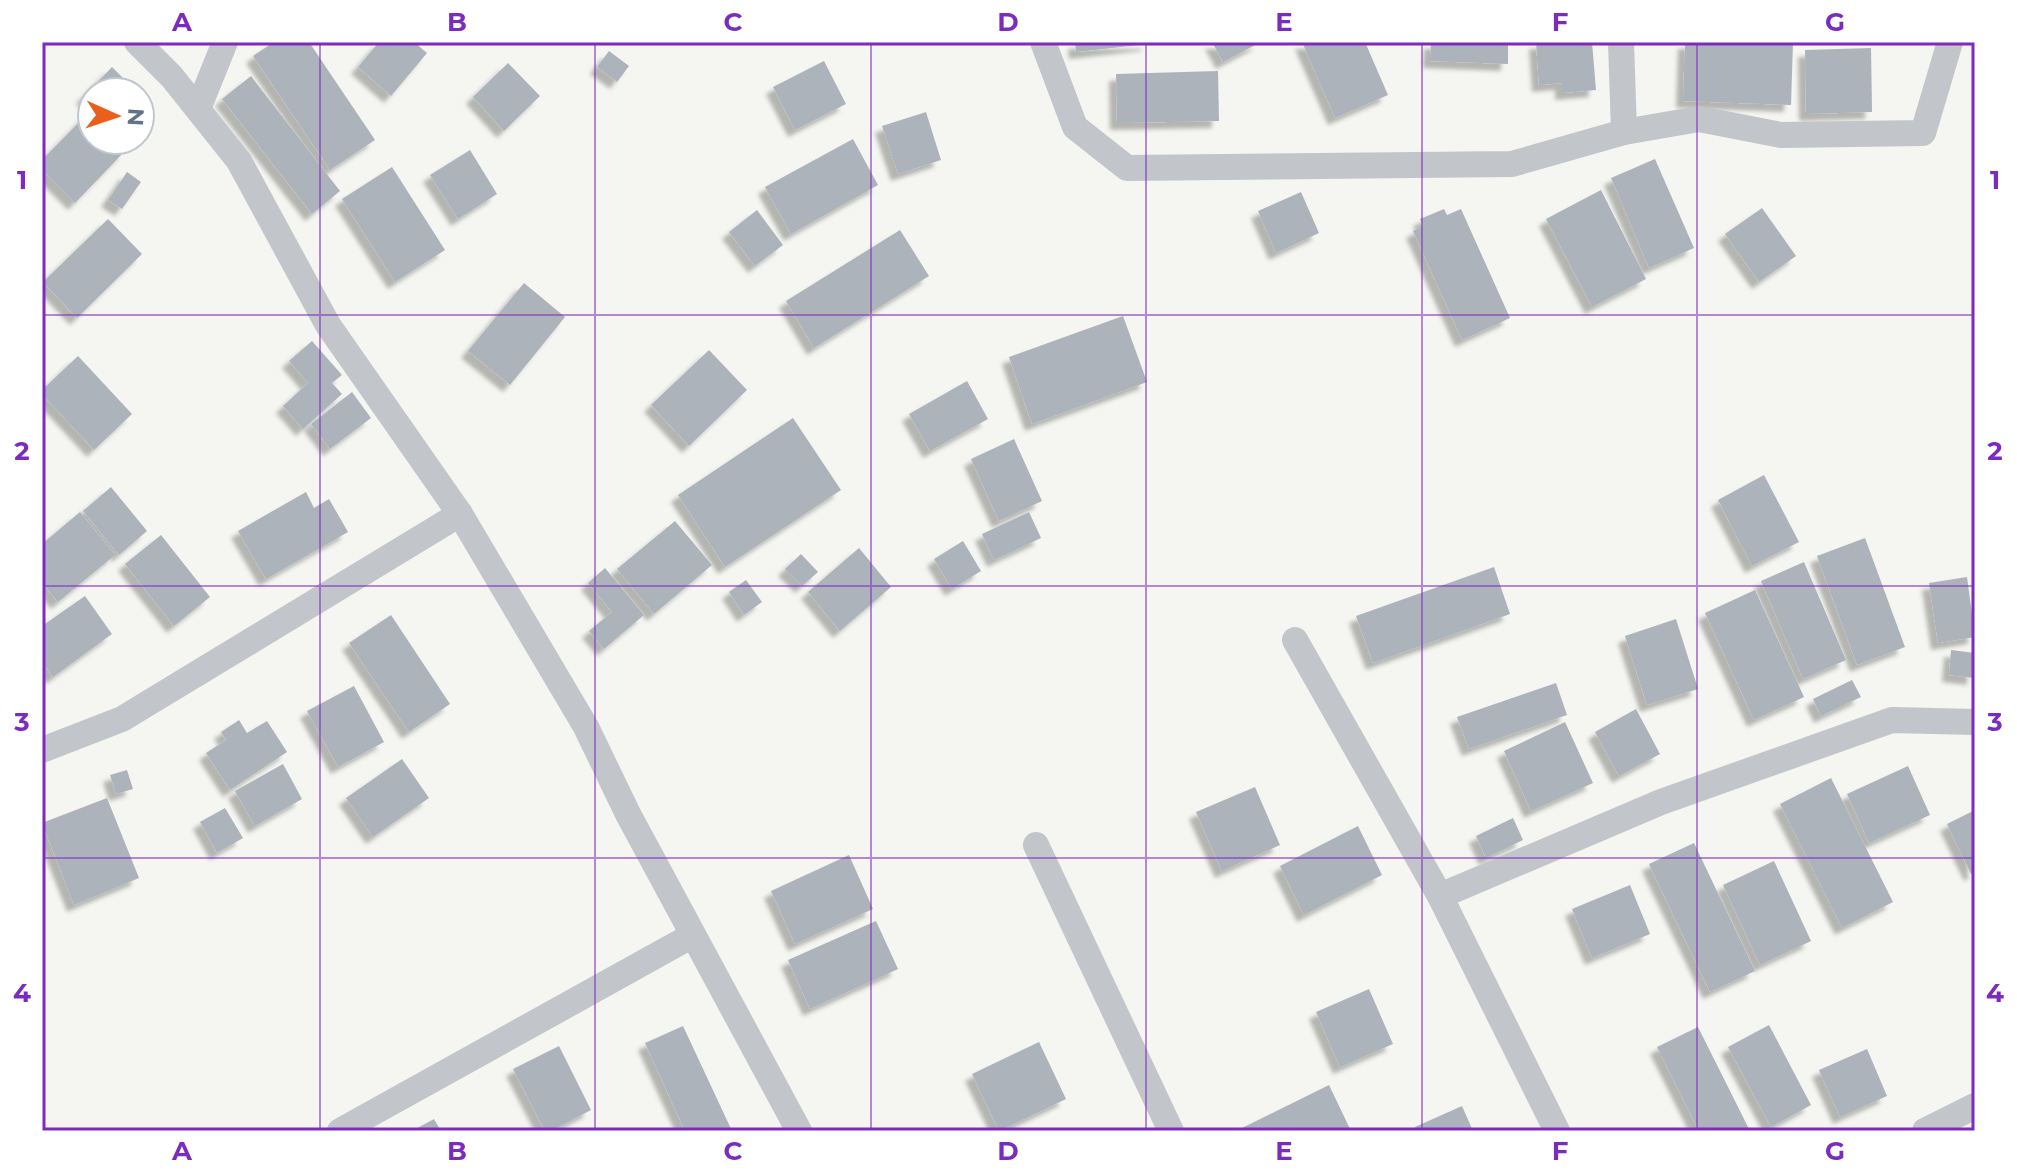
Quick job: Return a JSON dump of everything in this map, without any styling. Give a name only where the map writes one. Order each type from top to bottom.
[{"type":"street","points":[[137,42],[172,77],[239,161],[328,325],[460,514],[586,727],[628,814],[799,1131]]},
{"type":"street","points":[[198,109],[225,42]]},
{"type":"street","points":[[1043,42],[1075,127],[1127,168],[1512,164],[1624,132],[1699,119],[1781,135],[1923,133],[1950,42]]},
{"type":"street","points":[[1621,42],[1624,132]]},
{"type":"street","points":[[42,750],[122,719],[460,514]]},
{"type":"street","points":[[1295,640],[1440,896],[1557,1131]]},
{"type":"street","points":[[1440,896],[1661,802],[1892,720],[1975,722]]},
{"type":"street","points":[[1036,845],[1171,1131]]},
{"type":"street","points":[[340,1131],[693,935]]},
{"type":"street","points":[[1925,1131],[1975,1106]]},
{"type":"building","points":[[274,42],[309,42],[375,140],[330,170],[253,56]]},
{"type":"building","points":[[379,42],[414,42],[427,53],[391,96],[358,67]]},
{"type":"building","points":[[1075,42],[1148,42],[1148,44],[1076,52]]},
{"type":"building","points":[[1212,42],[1261,42],[1223,62]]},
{"type":"building","points":[[1302,42],[1365,42],[1388,95],[1335,118]]},
{"type":"building","points":[[1431,42],[1508,42],[1508,64],[1430,61]]},
{"type":"building","points":[[1536,42],[1592,42],[1596,90],[1562,93],[1562,83],[1539,85]]},
{"type":"building","points":[[1685,42],[1793,43],[1791,105],[1683,101]]},
{"type":"building","points":[[1871,48],[1872,112],[1806,114],[1805,50]]},
{"type":"building","points":[[609,51],[629,66],[617,82],[597,67]]},
{"type":"building","points":[[824,61],[846,104],[795,130],[773,87]]},
{"type":"building","points":[[508,63],[540,96],[504,131],[473,97]]},
{"type":"building","points":[[112,67],[121,76],[103,76]]},
{"type":"building","points":[[1218,71],[1219,121],[1117,123],[1116,74]]},
{"type":"building","points":[[251,76],[340,191],[312,214],[222,99]]},
{"type":"building","points":[[926,112],[941,160],[898,174],[882,126]]},
{"type":"building","points":[[76,125],[76,156],[120,156],[75,203],[42,170],[42,160]]},
{"type":"building","points":[[853,139],[878,185],[791,234],[765,187]]},
{"type":"building","points":[[470,150],[497,194],[458,219],[430,175]]},
{"type":"building","points":[[1655,159],[1694,248],[1649,268],[1611,178]]},
{"type":"building","points":[[392,167],[445,250],[395,282],[342,199]]},
{"type":"building","points":[[127,172],[141,182],[122,209],[108,200]]},
{"type":"building","points":[[1601,190],[1646,279],[1592,307],[1546,219]]},
{"type":"building","points":[[1301,192],[1319,233],[1276,253],[1258,211]]},
{"type":"building","points":[[1762,208],[1796,256],[1759,282],[1725,234]]},
{"type":"building","points":[[1444,209],[1447,215],[1461,209],[1510,318],[1462,340],[1413,231],[1423,226],[1420,219]]},
{"type":"building","points":[[757,210],[783,245],[755,266],[729,232]]},
{"type":"building","points":[[108,219],[142,254],[77,318],[43,282]]},
{"type":"building","points":[[900,230],[929,276],[814,348],[786,301]]},
{"type":"building","points":[[524,283],[565,317],[510,385],[468,351]]},
{"type":"building","points":[[1123,316],[1147,382],[1032,424],[1009,357]]},
{"type":"building","points":[[312,341],[342,375],[332,383],[342,394],[303,429],[283,406],[308,383],[289,361]]},
{"type":"building","points":[[709,350],[747,390],[689,446],[651,405]]},
{"type":"building","points":[[78,356],[132,414],[94,450],[42,394],[42,390]]},
{"type":"building","points":[[967,381],[988,419],[930,451],[909,414]]},
{"type":"building","points":[[352,392],[371,418],[330,449],[311,424]]},
{"type":"building","points":[[793,418],[841,490],[725,567],[678,495]]},
{"type":"building","points":[[1014,439],[1042,501],[999,521],[971,459]]},
{"type":"building","points":[[1764,475],[1799,542],[1752,566],[1718,500]]},
{"type":"building","points":[[111,487],[147,531],[119,555],[83,511]]},
{"type":"building","points":[[306,492],[314,508],[329,499],[348,532],[266,579],[238,531]]},
{"type":"building","points":[[80,512],[115,555],[58,602],[42,583],[42,544]]},
{"type":"building","points":[[1029,512],[1041,538],[994,560],[982,534]]},
{"type":"building","points":[[675,521],[712,565],[654,614],[617,569]]},
{"type":"building","points":[[161,535],[210,597],[174,626],[125,564]]},
{"type":"building","points":[[1865,538],[1905,647],[1857,665],[1817,556]]},
{"type":"building","points":[[963,541],[981,571],[952,589],[934,559]]},
{"type":"building","points":[[859,548],[891,587],[840,631],[808,592]]},
{"type":"building","points":[[801,554],[818,572],[802,586],[785,569]]},
{"type":"building","points":[[1804,562],[1846,660],[1803,679],[1761,581]]},
{"type":"building","points":[[1494,567],[1510,614],[1373,663],[1356,616]]},
{"type":"building","points":[[605,568],[644,615],[604,649],[589,631],[612,612],[588,583]]},
{"type":"building","points":[[1967,577],[1975,637],[1938,643],[1929,583]]},
{"type":"building","points":[[746,580],[762,602],[744,615],[729,592]]},
{"type":"building","points":[[1755,590],[1804,697],[1754,720],[1705,613]]},
{"type":"building","points":[[85,596],[112,634],[53,677],[42,661],[42,626]]},
{"type":"building","points":[[391,615],[450,704],[409,732],[349,643]]},
{"type":"building","points":[[1676,619],[1698,689],[1647,705],[1625,636]]},
{"type":"building","points":[[1951,650],[1975,653],[1974,678],[1949,675]]},
{"type":"building","points":[[1852,680],[1861,697],[1821,716],[1813,699]]},
{"type":"building","points":[[1556,683],[1567,715],[1469,749],[1457,717]]},
{"type":"building","points":[[354,686],[384,742],[338,767],[307,711]]},
{"type":"building","points":[[1636,709],[1660,754],[1619,776],[1595,732]]},
{"type":"building","points":[[239,720],[247,733],[267,721],[287,752],[230,790],[206,753],[226,740],[221,732]]},
{"type":"building","points":[[1565,722],[1593,783],[1531,811],[1504,751]]},
{"type":"building","points":[[402,759],[429,798],[373,837],[346,798]]},
{"type":"building","points":[[283,764],[302,799],[255,826],[235,791]]},
{"type":"building","points":[[1908,766],[1930,815],[1869,843],[1847,794]]},
{"type":"building","points":[[127,770],[133,789],[116,794],[110,775]]},
{"type":"building","points":[[1831,778],[1893,902],[1842,928],[1780,804]]},
{"type":"building","points":[[1255,787],[1280,845],[1222,871],[1196,812]]},
{"type":"building","points":[[107,798],[139,878],[74,905],[42,823]]},
{"type":"building","points":[[225,808],[243,838],[217,853],[200,822]]},
{"type":"building","points":[[1975,810],[1975,872],[1971,874],[1947,824]]},
{"type":"building","points":[[1513,818],[1523,840],[1486,858],[1476,836]]},
{"type":"building","points":[[1358,826],[1382,875],[1304,915],[1280,866]]},
{"type":"building","points":[[1694,843],[1755,971],[1710,992],[1649,864]]},
{"type":"building","points":[[849,855],[873,909],[795,944],[771,891]]},
{"type":"building","points":[[1774,861],[1811,941],[1760,965],[1723,885]]},
{"type":"building","points":[[1630,885],[1650,934],[1592,958],[1572,909]]},
{"type":"building","points":[[876,921],[898,969],[810,1009],[788,960]]},
{"type":"building","points":[[1369,989],[1393,1044],[1340,1067],[1316,1012]]},
{"type":"building","points":[[1769,1025],[1811,1105],[1771,1127],[1728,1047]]},
{"type":"building","points":[[683,1026],[732,1131],[685,1131],[645,1043]]},
{"type":"building","points":[[1698,1027],[1750,1131],[1699,1131],[1657,1047]]},
{"type":"building","points":[[1039,1042],[1066,1099],[999,1131],[972,1074]]},
{"type":"building","points":[[559,1046],[591,1110],[551,1131],[545,1131],[513,1069]]},
{"type":"building","points":[[1867,1049],[1887,1096],[1840,1117],[1819,1070]]},
{"type":"building","points":[[1329,1085],[1351,1131],[1241,1131],[1240,1129]]},
{"type":"building","points":[[1462,1106],[1473,1131],[1417,1131],[1415,1127]]},
{"type":"building","points":[[434,1119],[441,1131],[412,1131]]}]
